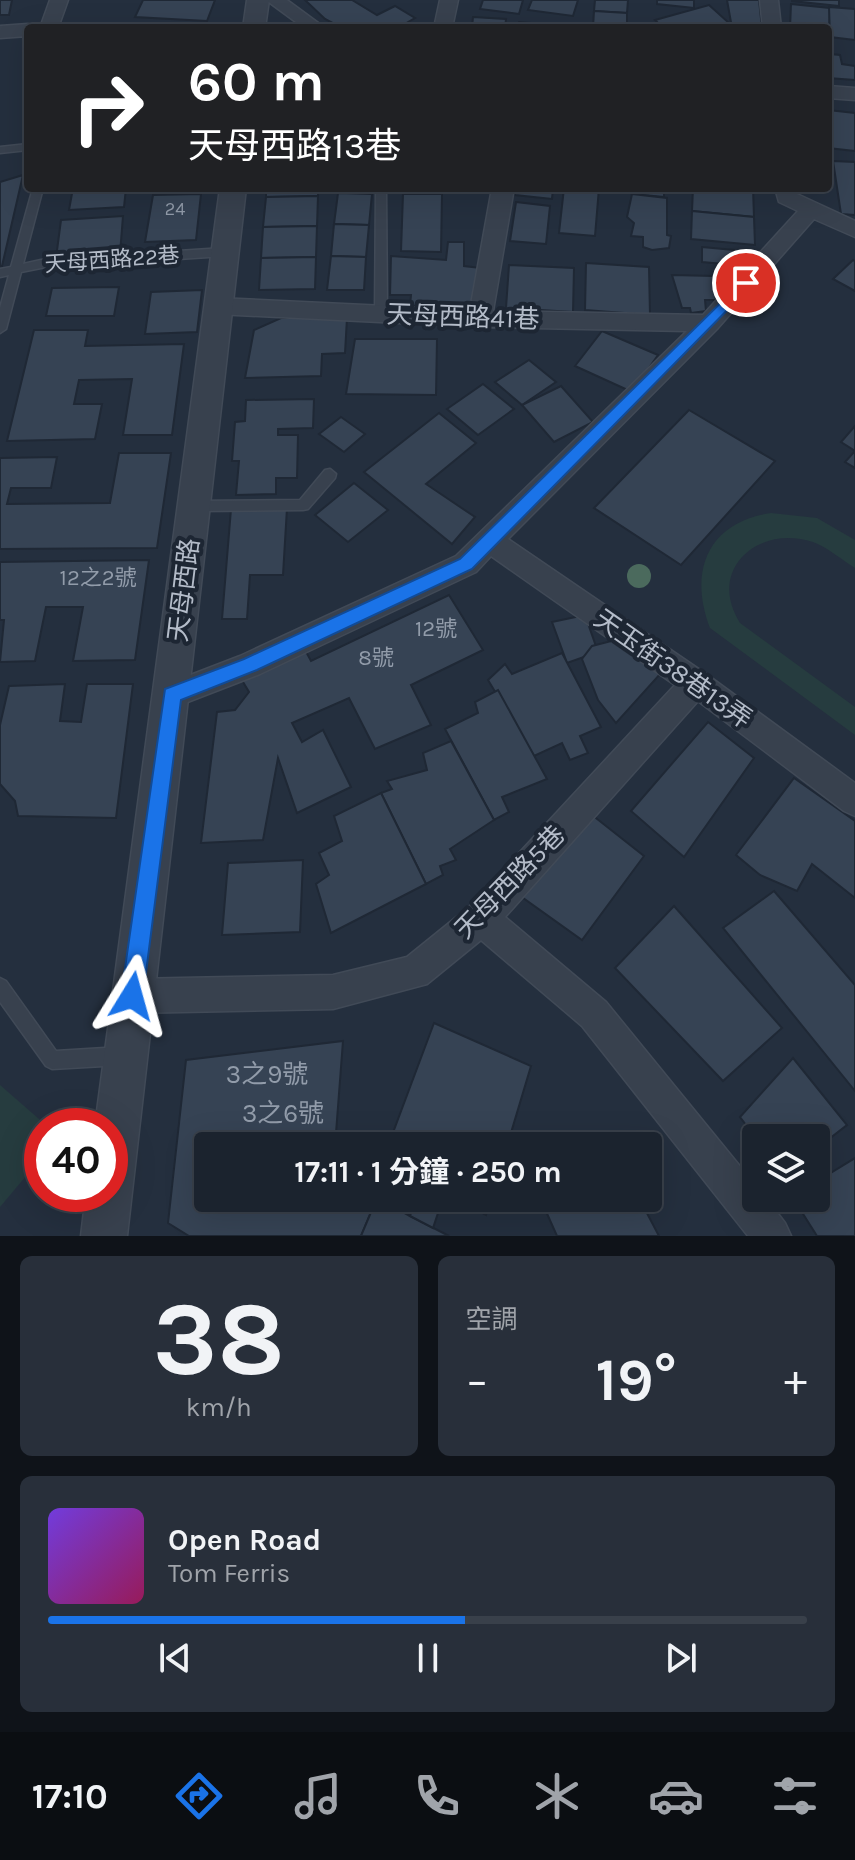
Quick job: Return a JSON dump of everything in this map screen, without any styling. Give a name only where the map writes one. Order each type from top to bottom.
[{"type":"street","points":[[50,24],[59,0]]},
{"type":"street","points":[[255,24],[258,0]]},
{"type":"street","points":[[275,0],[310,24]]},
{"type":"street","points":[[444,24],[449,0]]},
{"type":"street","points":[[769,0],[772,24]]},
{"type":"street","points":[[0,32],[24,30]]},
{"type":"street","points":[[832,92],[855,94]]},
{"type":"street","name":"天母西路","points":[[118,1108],[232,192]]},
{"type":"street","points":[[480,319],[502,192]]},
{"type":"street","points":[[786,192],[786,197],[855,230]]},
{"type":"street","points":[[172,695],[250,665],[466,564],[709,323],[801,223],[810,208]]},
{"type":"street","name":"天母西路41巷","points":[[217,306],[480,319],[709,323]]},
{"type":"street","name":"天玉街38巷13弄","points":[[489,540],[696,683],[855,801]]},
{"type":"street","name":"天母西路5巷","points":[[132,996],[333,992],[415,972],[481,919],[696,683]]},
{"type":"street","points":[[481,919],[594,1014],[772,1236]]},
{"type":"street","points":[[104,1236],[107,1212]]},
{"type":"lane","points":[[0,150],[24,147]]},
{"type":"lane","points":[[0,329],[37,192]]},
{"type":"lane","points":[[381,192],[381,314]]},
{"type":"lane","name":"天母西路22巷","points":[[0,273],[41,264],[224,252]]},
{"type":"lane","points":[[194,506],[303,505],[330,474]]},
{"type":"lane","points":[[0,987],[52,1060],[124,1056]]},
{"type":"green space","points":[[771,513],[817,518],[855,540],[855,568],[813,542],[793,538],[774,539],[757,545],[734,569],[729,585],[731,603],[740,623],[855,707],[855,735],[710,628],[701,587],[709,552],[718,538],[732,527],[749,518]]},
{"type":"green space","points":[[0,1085],[26,1108],[24,1178],[0,1207]]},
{"type":"building","points":[[0,0],[12,0],[9,15],[0,15]]},
{"type":"building","points":[[143,0],[215,0],[207,21],[135,17]]},
{"type":"building","points":[[305,0],[352,0],[377,15],[395,6],[415,18],[405,24],[334,24]]},
{"type":"building","points":[[483,0],[523,0],[519,14],[480,9]]},
{"type":"building","points":[[532,0],[578,0],[573,16],[528,10]]},
{"type":"building","points":[[595,0],[628,0],[627,13],[594,11]]},
{"type":"building","points":[[657,0],[694,0],[694,8],[657,4]]},
{"type":"building","points":[[727,0],[759,0],[762,24],[731,24]]},
{"type":"building","points":[[839,0],[839,6],[792,1]]},
{"type":"building","points":[[791,4],[830,8],[829,24],[790,24]]},
{"type":"building","points":[[709,5],[729,23],[659,24],[655,20]]},
{"type":"building","points":[[829,7],[855,9],[855,40],[832,37]]},
{"type":"building","points":[[594,11],[627,13],[627,24],[593,24]]},
{"type":"building","points":[[473,17],[506,19],[505,24],[472,24]]},
{"type":"building","points":[[832,54],[840,55],[842,64],[855,66],[855,80],[832,78]]},
{"type":"building","points":[[832,110],[855,113],[855,151],[832,148]]},
{"type":"building","points":[[833,161],[855,162],[855,215],[841,214]]},
{"type":"building","points":[[23,175],[2,266],[0,266],[0,182]]},
{"type":"building","points":[[72,192],[126,192],[124,207],[69,210]]},
{"type":"building","points":[[266,192],[318,192],[318,196],[266,197]]},
{"type":"building","points":[[372,192],[372,194],[338,193]]},
{"type":"building","points":[[515,192],[553,192],[552,199],[515,195]]},
{"type":"building","points":[[564,192],[599,192],[595,236],[559,233]]},
{"type":"building","points":[[664,192],[664,197],[632,194]]},
{"type":"building","points":[[693,192],[753,192],[754,217],[692,211]]},
{"type":"building","points":[[338,193],[372,194],[369,225],[334,224]]},
{"type":"building","points":[[201,194],[196,240],[145,242],[153,195]]},
{"type":"building","points":[[403,194],[442,194],[441,252],[401,251]]},
{"type":"building","points":[[632,194],[667,198],[667,235],[671,236],[669,248],[652,250],[643,247],[643,237],[631,236],[634,223],[627,217]]},
{"type":"building","points":[[318,196],[317,226],[263,227],[266,197]]},
{"type":"building","points":[[516,202],[550,206],[546,244],[510,241]]},
{"type":"building","points":[[692,211],[754,217],[755,245],[691,239]]},
{"type":"building","points":[[123,216],[120,254],[56,258],[61,220]]},
{"type":"building","points":[[334,224],[369,225],[366,257],[331,256]]},
{"type":"building","points":[[317,226],[316,257],[261,258],[263,227]]},
{"type":"building","points":[[448,242],[464,242],[464,266],[481,268],[471,304],[410,306],[411,295],[390,295],[391,256],[446,260]]},
{"type":"building","points":[[702,247],[734,250],[735,265],[702,262]]},
{"type":"building","points":[[331,256],[366,257],[364,290],[327,290]]},
{"type":"building","points":[[316,257],[315,289],[259,290],[261,258]]},
{"type":"building","points":[[855,261],[855,291],[833,279]]},
{"type":"building","points":[[586,263],[649,267],[650,315],[585,310]]},
{"type":"building","points":[[509,265],[574,268],[573,312],[506,308]]},
{"type":"building","points":[[672,275],[714,276],[720,294],[715,294],[716,300],[705,300],[706,311],[691,313],[690,308],[682,308]]},
{"type":"building","points":[[119,287],[114,316],[46,316],[52,288]]},
{"type":"building","points":[[202,290],[197,332],[145,334],[151,292]]},
{"type":"building","points":[[281,318],[347,318],[345,353],[322,354],[321,376],[245,378],[254,330]]},
{"type":"building","points":[[34,330],[88,330],[85,346],[184,344],[172,435],[123,435],[132,379],[79,380],[74,404],[102,404],[95,439],[7,441]]},
{"type":"building","points":[[602,331],[658,355],[632,392],[575,366]]},
{"type":"building","points":[[355,339],[437,339],[436,395],[346,394]]},
{"type":"building","points":[[529,360],[556,382],[522,405],[495,382]]},
{"type":"building","points":[[483,384],[514,409],[478,435],[447,409]]},
{"type":"building","points":[[561,386],[593,422],[554,442],[522,405]]},
{"type":"building","points":[[314,399],[313,428],[278,429],[278,435],[298,435],[297,478],[276,478],[276,494],[236,495],[239,461],[232,461],[235,422],[245,421],[246,400]]},
{"type":"building","points":[[689,410],[775,461],[681,565],[594,508]]},
{"type":"building","points":[[439,413],[476,443],[426,484],[475,517],[452,544],[364,472]]},
{"type":"building","points":[[341,417],[365,434],[344,452],[319,434]]},
{"type":"building","points":[[855,426],[855,451],[841,442]]},
{"type":"building","points":[[855,451],[855,468],[845,462]]},
{"type":"building","points":[[119,453],[171,453],[157,548],[0,549],[0,458],[57,457],[51,488],[11,488],[7,504],[110,503]]},
{"type":"building","points":[[354,483],[388,510],[348,542],[315,515]]},
{"type":"building","points":[[287,508],[283,575],[250,575],[247,619],[222,619],[231,509]]},
{"type":"building","points":[[149,560],[135,660],[73,661],[83,607],[46,607],[35,661],[0,662],[4,620],[0,620],[0,562]]},
{"type":"building","points":[[449,595],[483,650],[411,685],[431,725],[375,749],[349,698],[292,723],[302,742],[323,730],[351,787],[297,813],[278,758],[263,840],[201,843],[217,712],[235,710],[249,692],[240,677],[303,646],[311,661]]},
{"type":"building","points":[[585,615],[598,652],[567,663],[552,622]]},
{"type":"building","points":[[615,640],[662,672],[616,723],[598,700],[582,659],[592,646]]},
{"type":"building","points":[[562,653],[601,727],[580,736],[588,753],[570,760],[562,743],[534,756],[488,680],[505,664],[512,674]]},
{"type":"building","points":[[65,684],[60,721],[81,722],[87,684],[133,684],[116,818],[18,816],[15,801],[0,784],[0,725],[9,686]]},
{"type":"building","points":[[498,690],[547,779],[502,797],[509,812],[494,820],[445,729],[478,713],[475,702]]},
{"type":"building","points":[[708,722],[754,758],[684,857],[631,811]]},
{"type":"building","points":[[451,741],[494,820],[450,849],[456,860],[440,866],[443,875],[426,884],[381,793],[392,789],[387,781],[427,770],[423,753]]},
{"type":"building","points":[[794,778],[855,821],[855,898],[812,864],[797,891],[760,875],[736,855]]},
{"type":"building","points":[[381,793],[426,884],[331,933],[316,884],[329,875],[319,853],[342,841],[334,816]]},
{"type":"building","points":[[587,811],[644,856],[582,940],[519,895]]},
{"type":"building","points":[[303,860],[300,932],[222,935],[228,863]]},
{"type":"building","points":[[774,891],[855,985],[855,1091],[723,928]]},
{"type":"building","points":[[674,906],[782,1028],[723,1081],[615,968]]},
{"type":"building","points":[[434,1023],[531,1066],[511,1132],[393,1132]]},
{"type":"building","points":[[343,1041],[336,1132],[194,1132],[194,1212],[371,1212],[361,1236],[189,1236],[168,1223],[186,1060]]},
{"type":"building","points":[[793,1058],[847,1125],[830,1138],[830,1124],[745,1124],[740,1117]]},
{"type":"building","points":[[855,1158],[855,1236],[817,1236],[802,1212],[830,1212],[830,1173]]},
{"type":"building","points":[[371,1212],[403,1212],[449,1236],[361,1236]]},
{"type":"building","points":[[411,1212],[438,1212],[433,1228],[410,1216]]},
{"type":"building","points":[[546,1212],[646,1212],[659,1236],[557,1236]]},
{"type":"route","points":[[132,996],[172,695],[250,665],[466,564],[746,283]]}]
